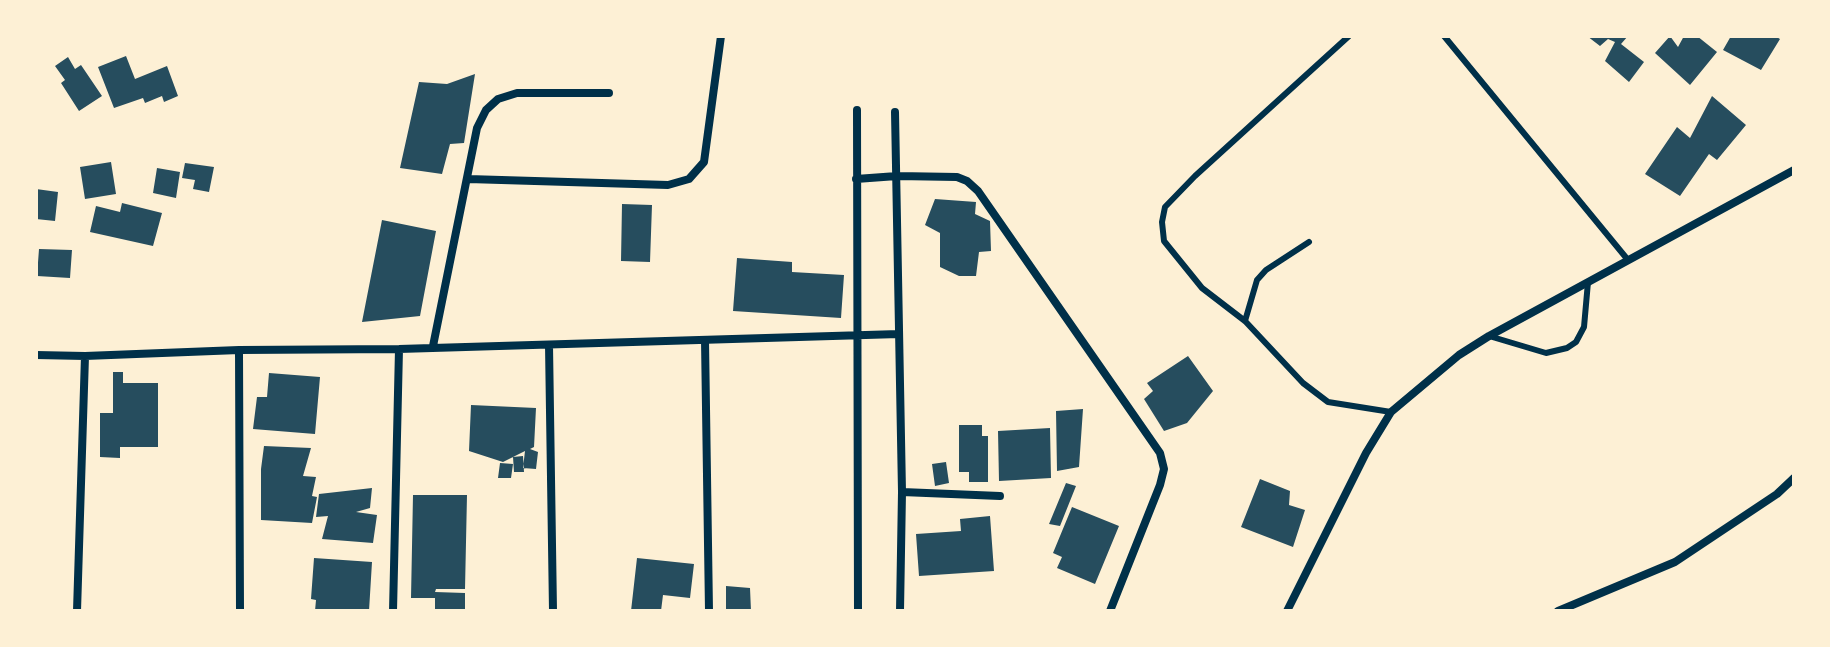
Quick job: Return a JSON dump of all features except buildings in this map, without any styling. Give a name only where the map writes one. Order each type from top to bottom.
[{"type":"street","points":[[468,179],[668,185],[689,179],[704,162],[721,36]]},
{"type":"street","points":[[433,346],[477,128],[486,110],[498,99],[517,93],[609,93]]},
{"type":"street","points":[[857,110],[858,611]]},
{"type":"street","points":[[895,112],[902,492],[900,611]]},
{"type":"street","points":[[1287,611],[1366,453],[1391,412],[1459,355],[1489,336],[1794,170]]},
{"type":"street","points":[[856,179],[957,177],[967,181],[978,191],[1160,453],[1164,469],[1160,485],[1110,611]]},
{"type":"street","points":[[36,355],[399,349],[899,334]]},
{"type":"street","points":[[705,340],[709,611]]},
{"type":"street","points":[[549,345],[553,611]]},
{"type":"street","points":[[393,611],[399,349]]},
{"type":"street","points":[[239,350],[240,611]]},
{"type":"street","points":[[77,611],[85,356]]},
{"type":"street","points":[[1558,611],[1675,562],[1777,494],[1794,478]]},
{"type":"street","points":[[902,492],[1000,496]]},
{"type":"lane","points":[[1349,36],[1165,207],[1162,222],[1164,241],[1202,288],[1245,321],[1303,383],[1328,402],[1391,412]]},
{"type":"lane","points":[[1444,36],[1628,260]]},
{"type":"lane","points":[[1245,321],[1257,280],[1266,270],[1309,242]]},
{"type":"lane","points":[[1489,336],[1546,353],[1567,348],[1576,342],[1584,327],[1588,282]]}]
